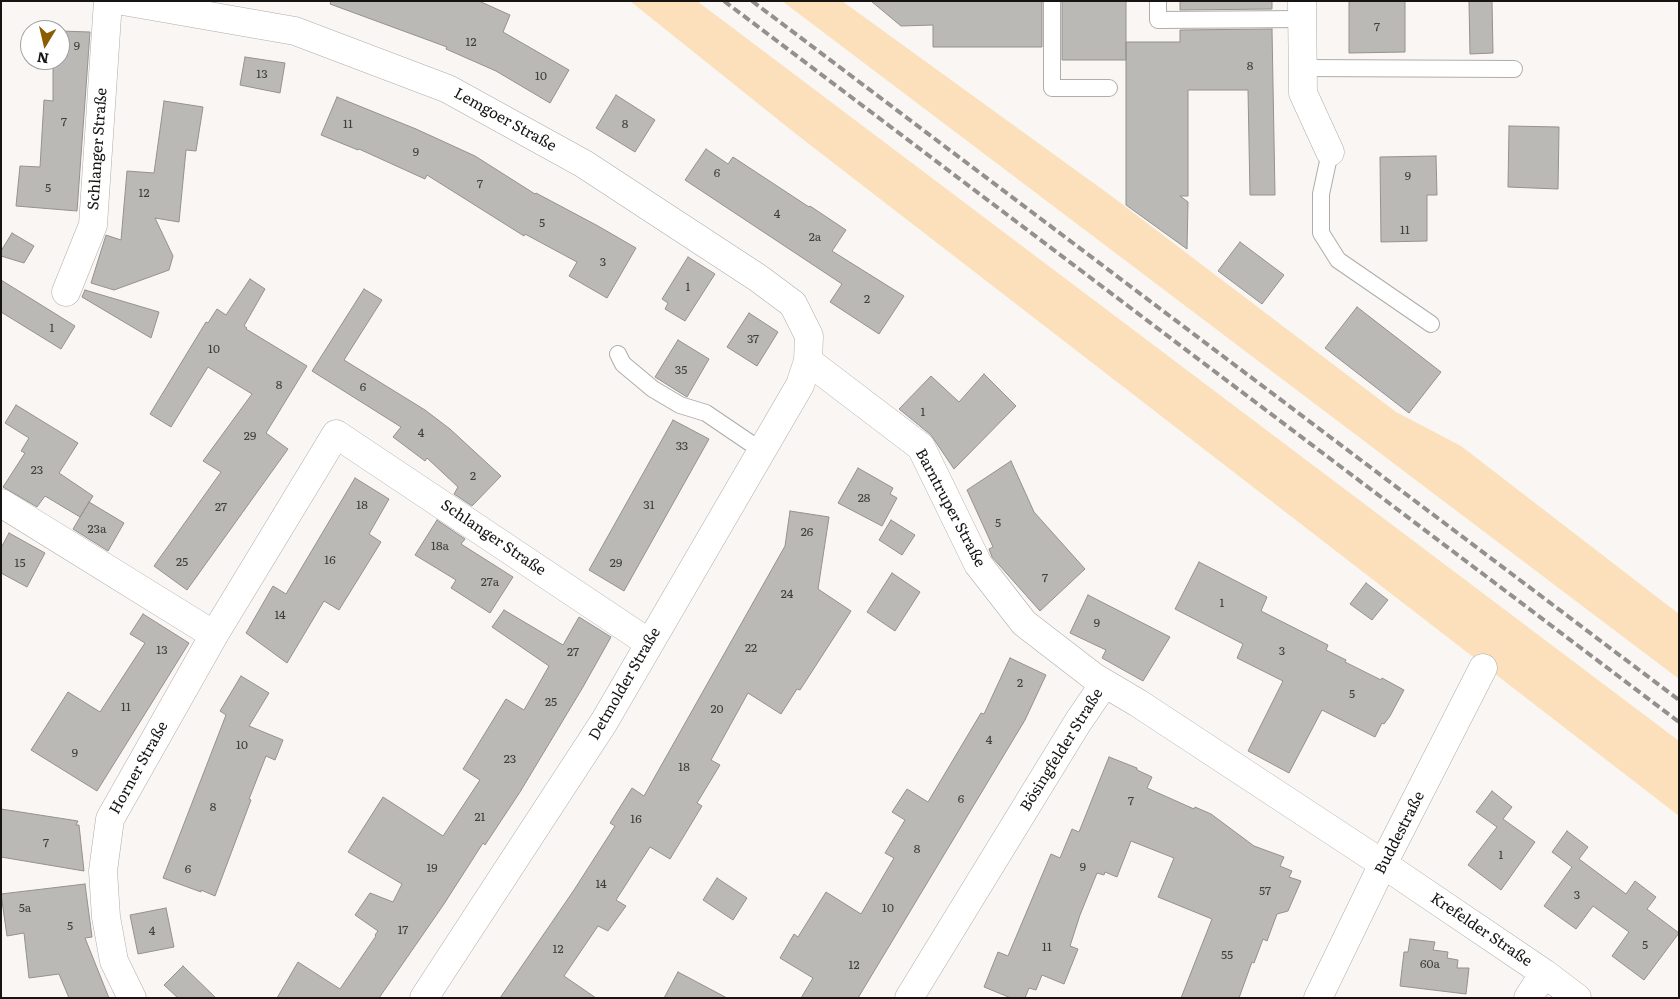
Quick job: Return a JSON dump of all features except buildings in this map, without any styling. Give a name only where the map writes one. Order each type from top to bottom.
[{"type":"street","name":"Schlanger Straße","points":[[66,292],[93,225],[108,1]]},
{"type":"street","name":"Lemgoer Straße","points":[[123,1],[295,31],[448,89],[584,164],[758,278],[793,304],[809,336],[808,361]]},
{"type":"street","points":[[1302,10],[1303,93],[1330,152]]},
{"type":"street","name":"Detmolder Straße","points":[[424,998],[604,722],[800,385],[808,361]]},
{"type":"street","name":"Barntruper Straße","points":[[808,361],[921,447],[978,564],[1024,623],[1104,684]]},
{"type":"street","name":"Schlanger Straße","points":[[336,434],[649,643]]},
{"type":"street","name":"Horner Straße","points":[[132,998],[114,961],[106,917],[103,871],[110,819],[214,635],[336,434]]},
{"type":"street","points":[[1,503],[214,635]]},
{"type":"street","name":"Buddestraße","points":[[1318,998],[1383,864],[1483,668]]},
{"type":"street","name":"Bösingfelder Straße","points":[[909,998],[1078,722],[1104,684],[1138,703],[1383,864]]},
{"type":"street","name":"Krefelder Straße","points":[[1383,864],[1544,973],[1577,998]]},
{"type":"street","points":[[1528,998],[1544,973]]},
{"type":"lane","points":[[1052,1],[1052,88],[1109,88]]},
{"type":"lane","points":[[1158,1],[1158,20],[1302,10]]},
{"type":"lane","points":[[1303,68],[1514,69]]},
{"type":"lane","points":[[1330,152],[1321,194],[1321,233],[1338,260],[1431,324]]},
{"type":"lane","points":[[618,354],[623,364],[653,389],[680,405],[706,413],[762,451]]},
{"type":"shaded area","points":[[630,1],[697,1],[1679,741],[1679,816],[796,134]]},
{"type":"shaded area","points":[[782,1],[842,1],[1110,195],[1396,412],[1461,446],[1679,614],[1679,679]]},
{"type":"railway","points":[[724,1],[1679,722]]},
{"type":"railway","points":[[752,1],[1679,700]]}]
